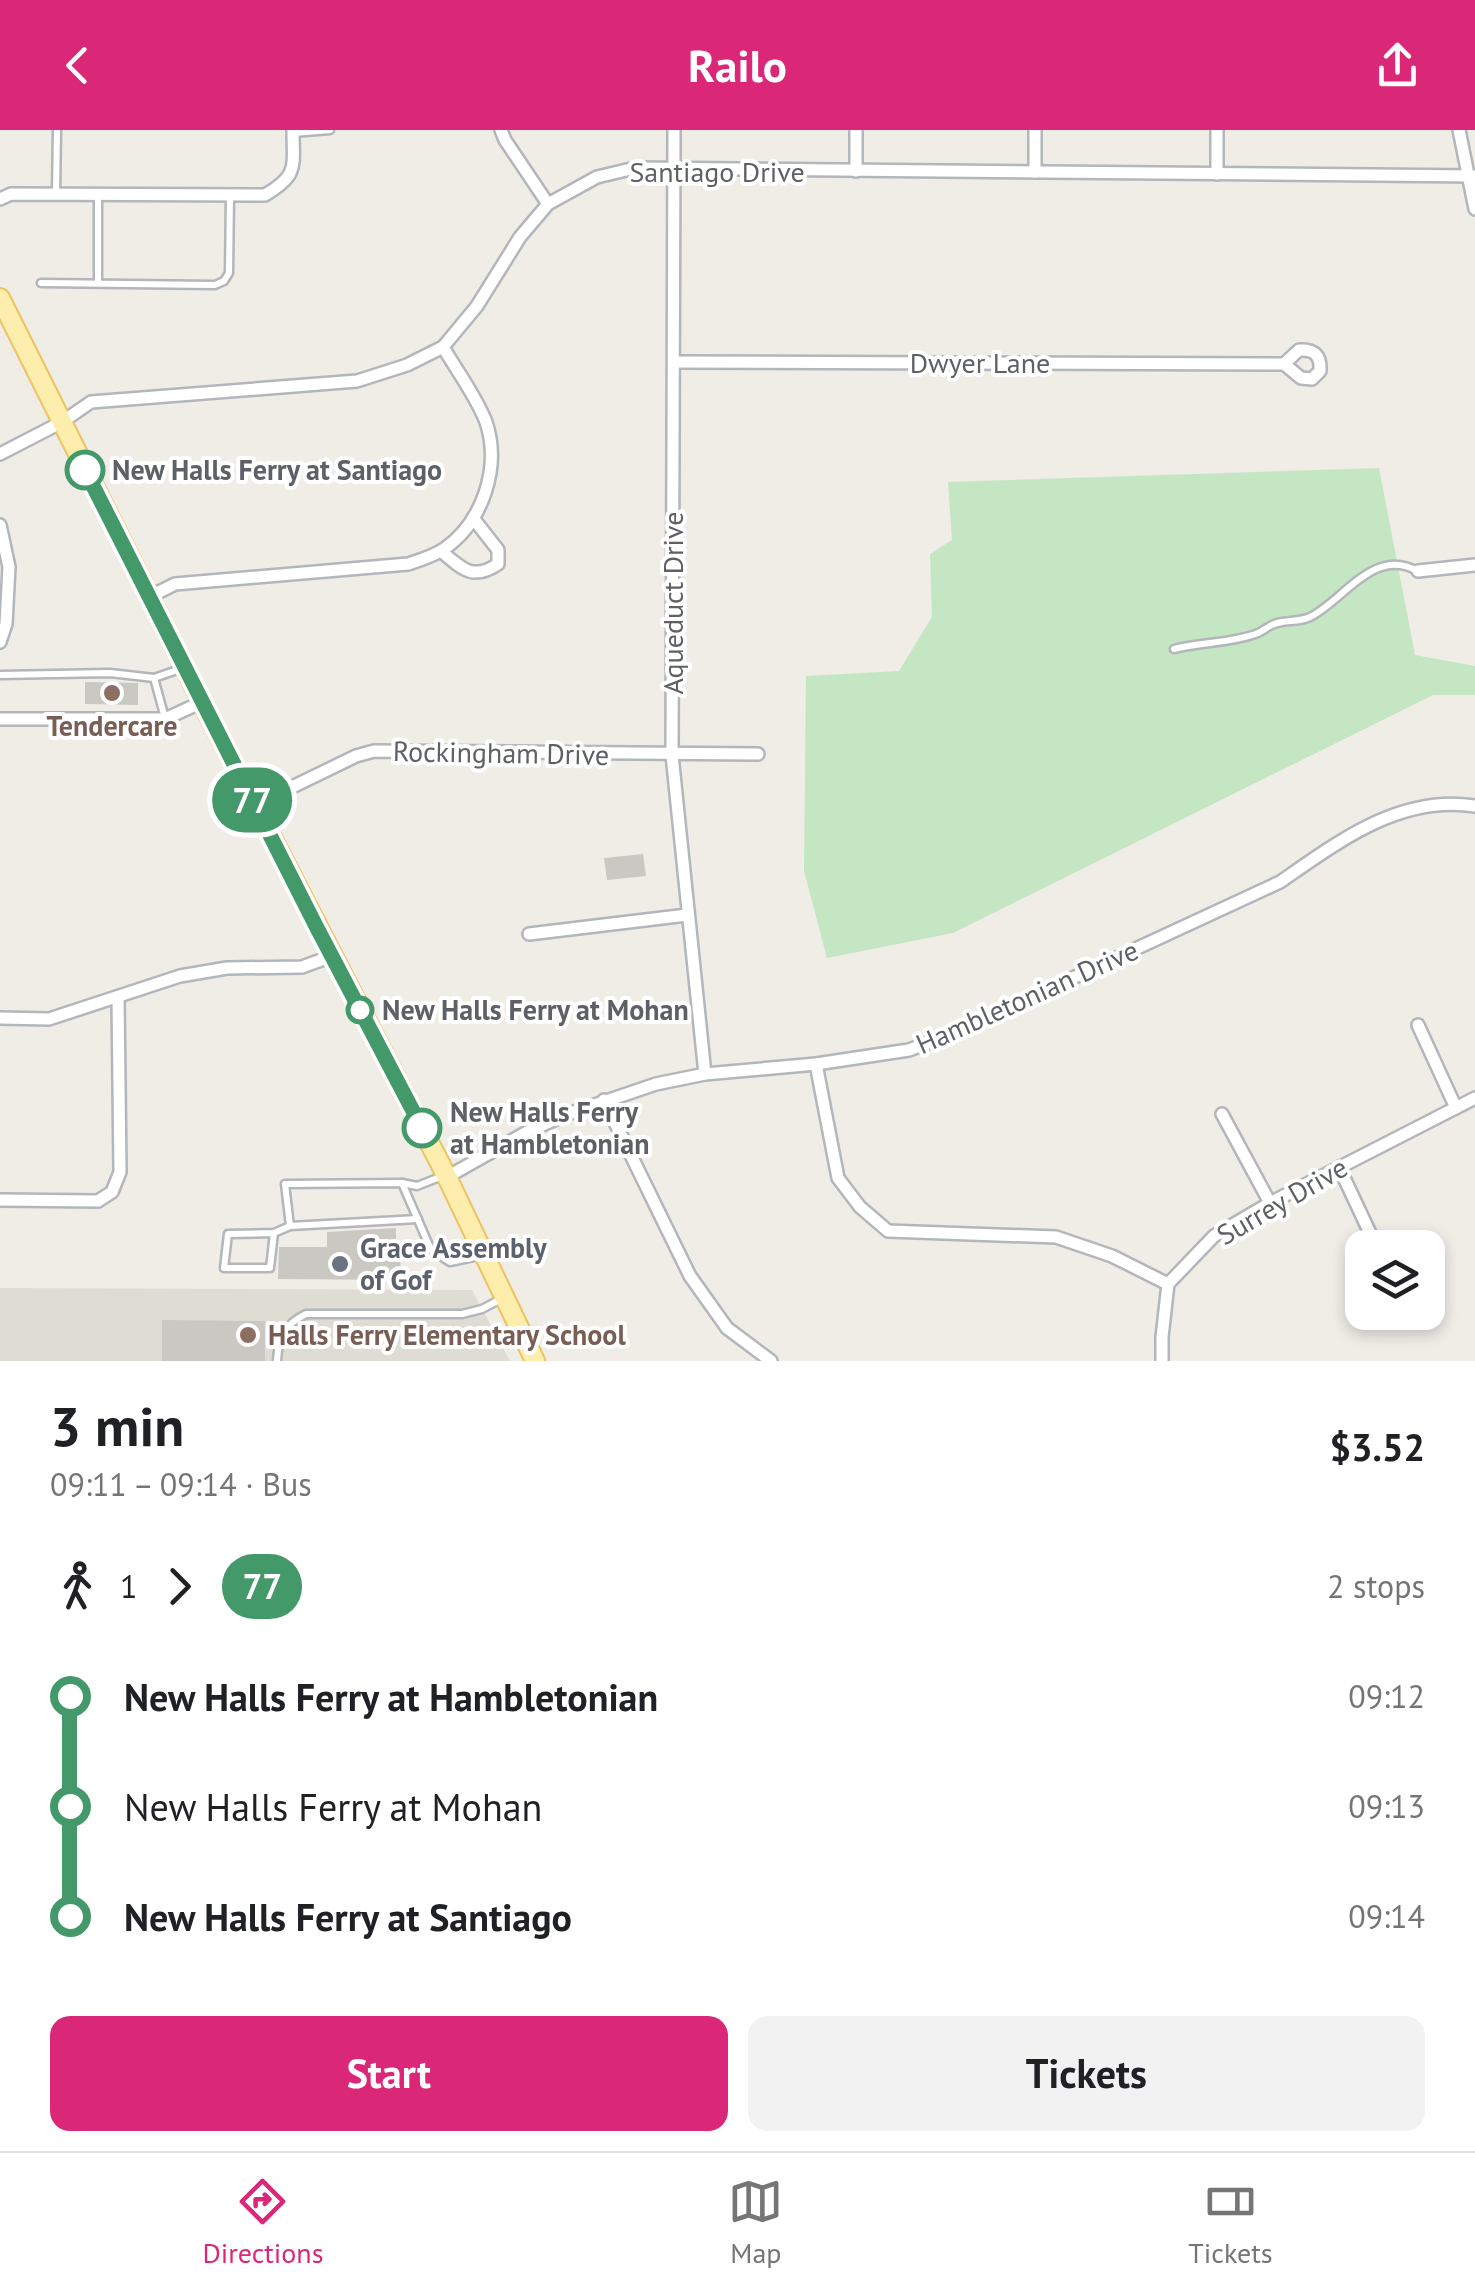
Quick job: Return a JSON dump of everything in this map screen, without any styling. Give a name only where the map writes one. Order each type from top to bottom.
[{"type":"main road","points":[[0,298],[184,667],[447,1176],[535,1361]]},
{"type":"street","points":[[501,130],[548,204]]},
{"type":"street","name":"Aqueduct Drive","points":[[674,130],[672,754],[705,1074]]},
{"type":"street","points":[[856,130],[856,171]]},
{"type":"street","points":[[1035,130],[1035,172]]},
{"type":"street","points":[[1217,174],[1218,130]]},
{"type":"street","points":[[1460,130],[1475,209]]},
{"type":"street","points":[[0,199],[11,194],[265,195],[286,183],[293,167],[293,131]]},
{"type":"street","name":"Santiago Drive","points":[[0,454],[92,402],[357,381],[407,365],[442,347],[477,306],[520,236],[548,204],[597,176],[634,168],[1471,176]]},
{"type":"street","points":[[149,598],[176,584],[408,564],[441,551],[463,534],[481,505],[490,469],[491,442],[485,419],[442,347]]},
{"type":"street","name":"Dwyer Lane","points":[[675,362],[1284,364]]},
{"type":"street","points":[[441,551],[459,567],[472,572],[485,573],[498,564],[498,550],[473,518]]},
{"type":"street","points":[[0,525],[9,567],[6,624],[0,642]]},
{"type":"street","points":[[1418,571],[1475,565]]},
{"type":"street","points":[[0,719],[165,719],[202,702]]},
{"type":"street","name":"Rockingham Drive","points":[[255,805],[370,752],[758,754]]},
{"type":"street","name":"Hambletonian Drive","points":[[447,1176],[526,1132],[604,1100],[656,1084],[705,1074],[816,1064],[909,1050],[954,1033],[1280,882],[1375,821],[1441,803],[1475,806]]},
{"type":"street","points":[[529,934],[687,914]]},
{"type":"street","points":[[0,1018],[49,1019],[180,976],[227,968],[302,967],[332,956]]},
{"type":"street","points":[[0,1200],[98,1200],[112,1192],[120,1172],[118,997]]},
{"type":"street","points":[[1418,1025],[1456,1108]]},
{"type":"street","points":[[816,1064],[838,1178],[860,1207],[888,1230],[1056,1237],[1112,1256],[1168,1284],[1162,1361]]},
{"type":"street","name":"Surrey Drive","points":[[1168,1284],[1214,1236],[1270,1202],[1475,1098]]},
{"type":"street","points":[[604,1100],[690,1276],[727,1328],[771,1361]]},
{"type":"street","points":[[1222,1114],[1270,1202]]},
{"type":"street","points":[[1340,1167],[1369,1230]]},
{"type":"lane","points":[[56,194],[57,130]]},
{"type":"lane","points":[[293,131],[330,130]]},
{"type":"lane","points":[[98,194],[98,282]]},
{"type":"lane","points":[[41,283],[216,285],[230,273],[230,195]]},
{"type":"lane","points":[[1174,649],[1255,635],[1271,625],[1306,619],[1356,580],[1378,569],[1391,565],[1418,571]]},
{"type":"lane","points":[[0,675],[110,673],[154,678],[184,667]]},
{"type":"lane","points":[[154,678],[165,719]]},
{"type":"lane","points":[[290,1226],[285,1184],[418,1186],[447,1176]]},
{"type":"lane","points":[[402,1183],[431,1250],[450,1262],[484,1255]]},
{"type":"lane","points":[[274,1233],[270,1268],[224,1268],[228,1234],[274,1233],[290,1226],[418,1219]]},
{"type":"lane","points":[[277,1361],[284,1330],[292,1320],[306,1314],[462,1314],[504,1297]]},
{"type":"shaded area","name":"Halls Ferry Elementary School","points":[[0,1288],[472,1290],[510,1361],[0,1361]]},
{"type":"green space","points":[[1379,468],[1415,655],[1475,666],[1475,695],[1433,695],[953,933],[827,958],[804,871],[806,676],[899,671],[932,617],[930,554],[952,540],[948,482]]},
{"type":"building","name":"Tendercare","points":[[85,682],[138,683],[138,705],[85,704]]},
{"type":"building","points":[[643,854],[646,876],[607,880],[604,858]]},
{"type":"building","name":"Grace Assembly of Gof","points":[[396,1228],[396,1247],[401,1248],[400,1280],[278,1279],[279,1247],[327,1247],[327,1232]]},
{"type":"building","points":[[162,1320],[265,1321],[265,1361],[162,1361]]},
{"type":"bus line","name":"77","points":[[85,470],[422,1128]]},
{"type":"place","name":"New Halls Ferry at Santiago","points":[[85,470]]},
{"type":"place","name":"Tendercare","points":[[112,693]]},
{"type":"place","name":"New Halls Ferry at Mohan","points":[[360,1010]]},
{"type":"place","name":"New Halls Ferry at Hambletonian","points":[[422,1128]]},
{"type":"place","name":"Grace Assembly of Gof","points":[[340,1264]]},
{"type":"place","name":"Halls Ferry Elementary School","points":[[248,1335]]}]
